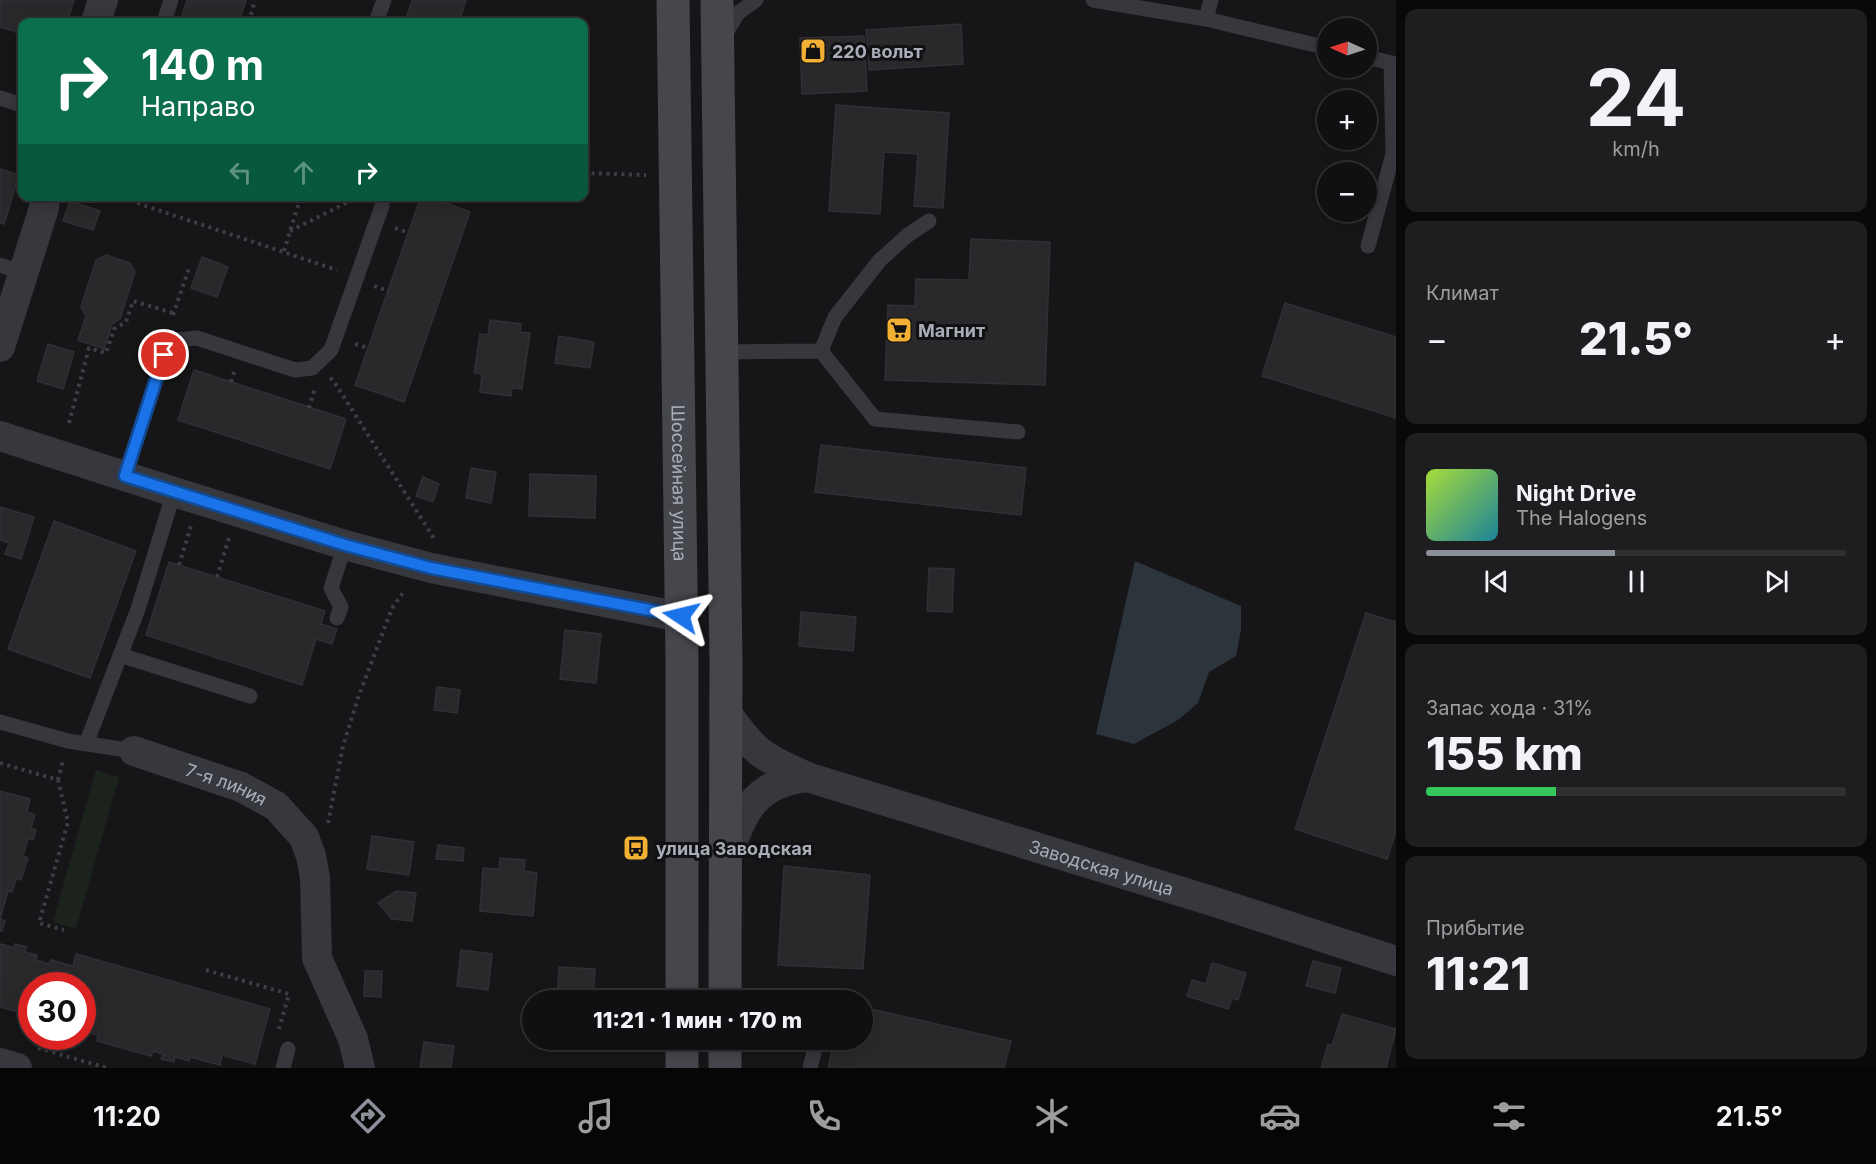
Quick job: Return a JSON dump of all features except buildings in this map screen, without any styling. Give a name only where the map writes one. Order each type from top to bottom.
[{"type":"main road","name":"Шоссейная улица","points":[[673,0],[681,616],[682,990]]},
{"type":"main road","points":[[717,0],[726,712],[725,990]]},
{"type":"main road","points":[[682,1050],[682,1068]]},
{"type":"main road","points":[[725,1050],[725,1068]]},
{"type":"street","points":[[97,18],[103,0]]},
{"type":"street","points":[[0,347],[12,269],[44,208],[45,201]]},
{"type":"street","points":[[0,436],[345,545],[433,554],[681,616]]},
{"type":"street","name":"Заводская улица","points":[[726,712],[745,738],[761,753],[807,777],[1215,902],[1396,961]]},
{"type":"street","name":"7-я линия","points":[[134,751],[241,787],[276,806],[307,846]]},
{"type":"street","name":"Заводская улица","points":[[726,860],[738,826],[754,799],[771,786],[791,778],[807,777]]},
{"type":"street","points":[[307,846],[315,878],[317,958],[353,1039],[360,1068]]},
{"type":"street","points":[[0,1063],[25,1057]]},
{"type":"lane","points":[[165,18],[171,0]]},
{"type":"lane","points":[[377,18],[384,0]]},
{"type":"lane","points":[[718,46],[738,13],[756,0]]},
{"type":"lane","points":[[1093,0],[1206,19],[1317,45]]},
{"type":"lane","points":[[1206,19],[1211,0]]},
{"type":"lane","points":[[1368,246],[1393,154],[1393,63],[1377,59]]},
{"type":"lane","points":[[0,98],[18,104]]},
{"type":"lane","points":[[125,476],[164,355],[176,340],[196,338],[295,370],[312,368],[331,350],[382,201]]},
{"type":"lane","points":[[821,351],[835,317],[880,260],[908,235],[929,221]]},
{"type":"lane","points":[[722,352],[821,351]]},
{"type":"lane","points":[[821,351],[875,419],[1018,432]]},
{"type":"lane","points":[[86,744],[138,609],[174,492]]},
{"type":"lane","points":[[337,618],[341,607],[331,588],[345,545]]},
{"type":"lane","points":[[120,655],[250,696]]},
{"type":"lane","points":[[0,722],[68,741],[134,751]]},
{"type":"lane","points":[[283,1068],[288,1049]]},
{"type":"lane","points":[[810,1068],[814,1050]]},
{"type":"path","points":[[250,18],[255,0]]},
{"type":"path","points":[[588,173],[651,176]]},
{"type":"path","points":[[131,201],[357,277]]},
{"type":"path","points":[[284,251],[299,201]]},
{"type":"path","points":[[290,231],[350,201]]},
{"type":"path","points":[[176,340],[169,325],[189,268]]},
{"type":"path","points":[[69,423],[89,348],[106,353],[114,329],[126,322],[133,301],[173,313]]},
{"type":"path","points":[[307,846],[324,838],[333,805],[343,746],[358,698],[392,608],[433,554],[333,380],[327,376]]},
{"type":"path","points":[[179,565],[193,520]]},
{"type":"path","points":[[217,577],[231,532]]},
{"type":"path","points":[[0,763],[58,780],[68,822],[39,923],[64,930]]},
{"type":"path","points":[[206,970],[289,994],[274,1046],[288,1049]]},
{"type":"path","points":[[25,1057],[107,1068]]},
{"type":"shaded area","points":[[1135,561],[1241,606],[1241,630],[1236,656],[1209,672],[1198,703],[1178,720],[1134,744],[1096,734]]},
{"type":"shaded area","points":[[96,770],[119,777],[76,929],[53,922]]},
{"type":"place","name":"220 вольт","points":[[813,51]]},
{"type":"place","name":"Магнит","points":[[899,330]]},
{"type":"place","name":"улица Заводская","points":[[636,848]]},
{"type":"route","points":[[164,355],[125,476],[345,545],[431,568],[681,616]]}]
